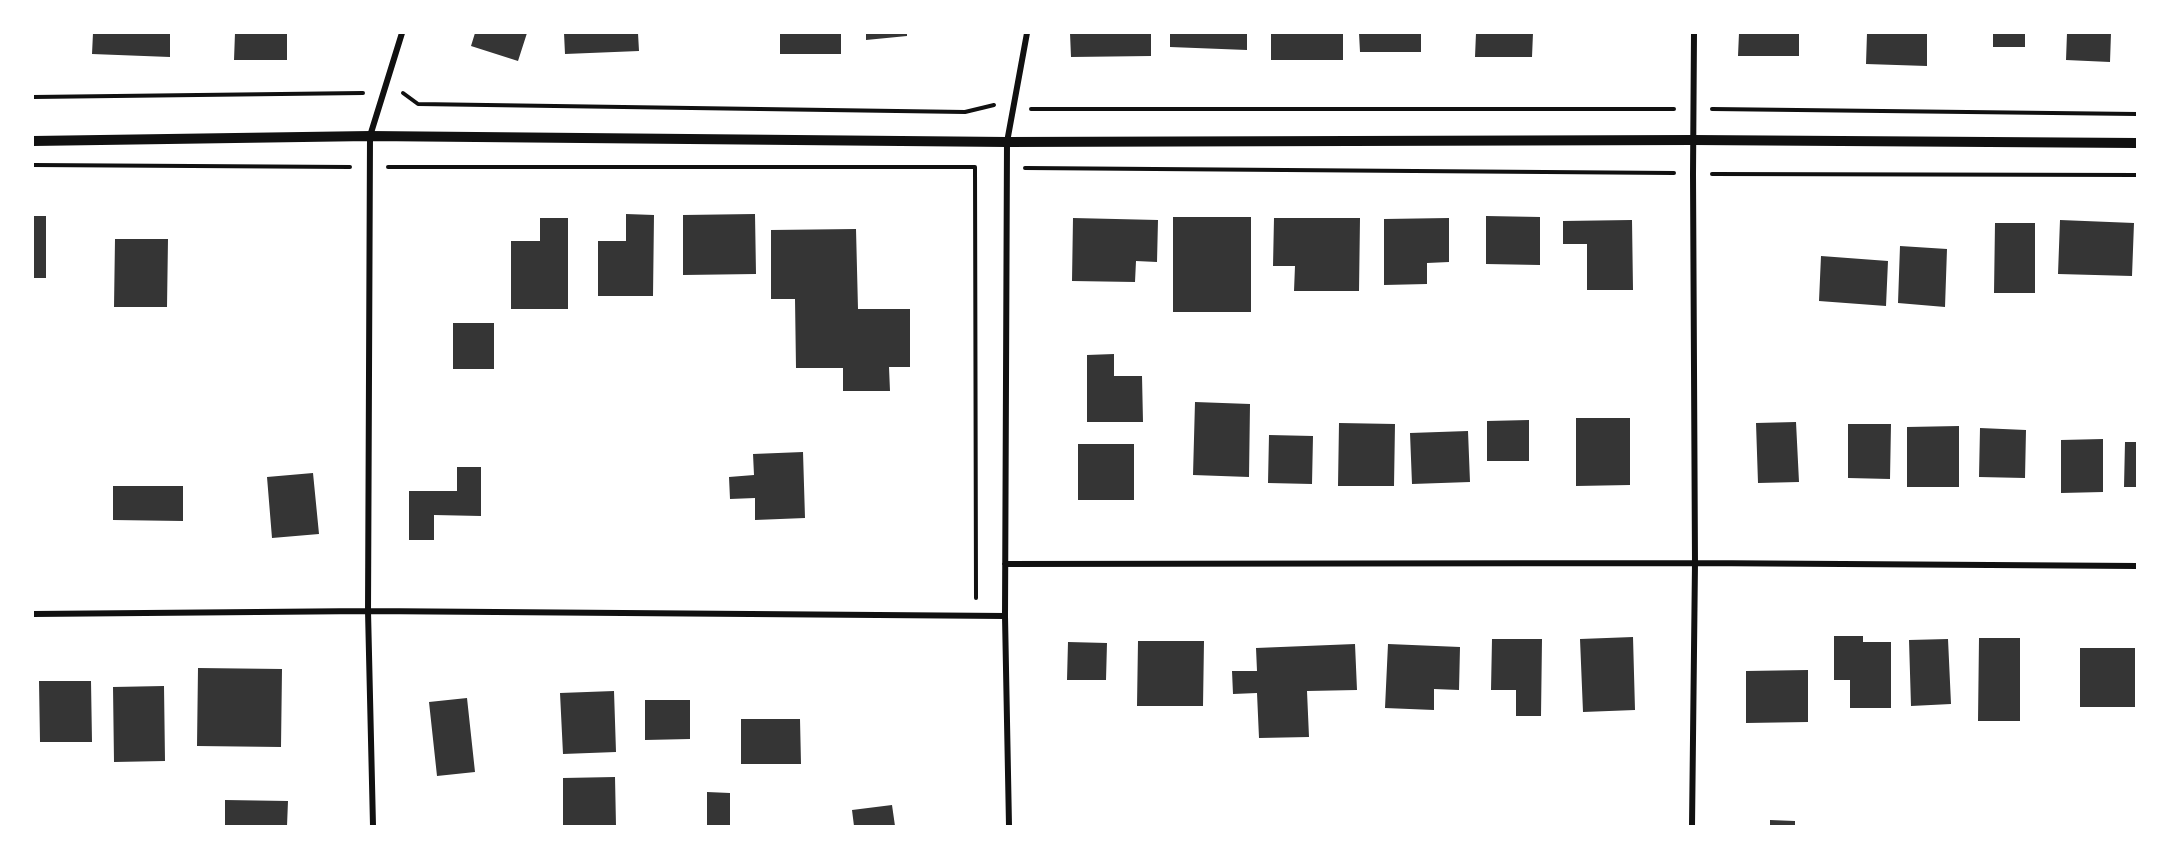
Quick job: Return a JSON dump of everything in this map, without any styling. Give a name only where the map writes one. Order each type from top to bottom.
[{"type":"street","points":[[373,826],[368,611],[370,136],[402,33]]},
{"type":"street","points":[[1009,826],[1005,616],[1007,142],[1028,33]]},
{"type":"street","points":[[1692,826],[1695,563],[1694,33]]},
{"type":"street","points":[[33,141],[370,136],[1007,142],[1693,140],[2137,143]]},
{"type":"street","points":[[1005,564],[1695,563],[2137,566]]},
{"type":"street","points":[[33,614],[368,611],[1005,616]]},
{"type":"path","points":[[33,97],[402,92],[418,104],[965,112],[993,104],[1041,110],[1693,109],[2137,114]]},
{"type":"path","points":[[33,165],[975,167],[1693,174],[2137,175]]},
{"type":"path","points":[[975,167],[976,616]]},
{"type":"building","points":[[93,33],[170,33],[170,57],[92,54]]},
{"type":"building","points":[[235,33],[287,33],[287,60],[234,60]]},
{"type":"building","points":[[475,33],[527,33],[518,61],[471,46]]},
{"type":"building","points":[[564,33],[638,33],[639,51],[565,54]]},
{"type":"building","points":[[780,33],[841,33],[841,54],[780,54]]},
{"type":"building","points":[[866,33],[907,33],[907,36],[866,40]]},
{"type":"building","points":[[1070,33],[1151,33],[1151,56],[1071,57]]},
{"type":"building","points":[[1170,33],[1247,33],[1247,50],[1170,47]]},
{"type":"building","points":[[1271,33],[1343,33],[1343,60],[1271,60]]},
{"type":"building","points":[[1359,33],[1421,33],[1421,52],[1360,52]]},
{"type":"building","points":[[1476,33],[1533,33],[1532,57],[1475,57]]},
{"type":"building","points":[[1739,33],[1799,33],[1799,56],[1738,56]]},
{"type":"building","points":[[1867,33],[1927,33],[1927,66],[1866,64]]},
{"type":"building","points":[[1993,33],[2025,33],[2025,47],[1993,47]]},
{"type":"building","points":[[2067,33],[2111,33],[2110,62],[2066,60]]},
{"type":"building","points":[[626,214],[654,215],[653,296],[598,296],[598,241],[626,241]]},
{"type":"building","points":[[755,214],[756,274],[683,275],[683,215]]},
{"type":"building","points":[[33,216],[46,216],[46,278],[33,278]]},
{"type":"building","points":[[1486,216],[1540,217],[1540,265],[1486,264]]},
{"type":"building","points":[[1173,217],[1251,217],[1251,312],[1173,312]]},
{"type":"building","points":[[540,218],[568,218],[568,309],[511,309],[511,241],[540,241]]},
{"type":"building","points":[[1073,218],[1158,220],[1157,262],[1136,261],[1135,282],[1072,281]]},
{"type":"building","points":[[1274,218],[1360,218],[1359,291],[1294,291],[1295,266],[1273,266]]},
{"type":"building","points":[[1449,218],[1449,262],[1427,263],[1427,284],[1384,285],[1384,219]]},
{"type":"building","points":[[1632,220],[1633,290],[1587,290],[1587,244],[1563,244],[1563,221]]},
{"type":"building","points":[[2060,220],[2134,223],[2132,276],[2058,274]]},
{"type":"building","points":[[1995,223],[2035,223],[2035,293],[1994,293]]},
{"type":"building","points":[[856,229],[858,309],[910,309],[910,367],[889,367],[890,391],[843,391],[843,368],[796,368],[795,299],[771,299],[771,230]]},
{"type":"building","points":[[115,239],[168,239],[167,307],[114,307]]},
{"type":"building","points":[[1900,246],[1947,249],[1945,307],[1898,303]]},
{"type":"building","points":[[1821,256],[1888,261],[1886,306],[1819,301]]},
{"type":"building","points":[[453,323],[494,323],[494,369],[453,369]]},
{"type":"building","points":[[1114,354],[1114,376],[1142,376],[1143,422],[1087,422],[1087,355]]},
{"type":"building","points":[[1195,402],[1250,404],[1249,477],[1193,475]]},
{"type":"building","points":[[1576,418],[1630,418],[1630,485],[1576,486]]},
{"type":"building","points":[[1529,420],[1529,461],[1487,461],[1487,421]]},
{"type":"building","points":[[1796,422],[1799,482],[1758,483],[1756,423]]},
{"type":"building","points":[[1339,423],[1395,424],[1394,486],[1338,486]]},
{"type":"building","points":[[1848,424],[1891,424],[1890,479],[1848,478]]},
{"type":"building","points":[[1959,426],[1959,487],[1907,487],[1907,427]]},
{"type":"building","points":[[1980,428],[2026,430],[2025,478],[1979,477]]},
{"type":"building","points":[[1468,431],[1470,482],[1412,484],[1410,433]]},
{"type":"building","points":[[1269,435],[1313,436],[1312,484],[1268,483]]},
{"type":"building","points":[[2103,439],[2103,492],[2061,493],[2061,440]]},
{"type":"building","points":[[2125,442],[2137,442],[2137,487],[2124,487]]},
{"type":"building","points":[[1078,444],[1134,444],[1134,500],[1078,500]]},
{"type":"building","points":[[803,452],[805,518],[755,520],[755,498],[730,499],[729,477],[754,475],[753,454]]},
{"type":"building","points":[[457,467],[481,467],[481,516],[434,515],[434,540],[409,540],[409,491],[457,491]]},
{"type":"building","points":[[313,473],[319,534],[272,538],[267,477]]},
{"type":"building","points":[[113,486],[183,486],[183,521],[113,520]]},
{"type":"building","points":[[1834,636],[1863,636],[1863,642],[1891,642],[1891,708],[1850,708],[1850,680],[1834,680]]},
{"type":"building","points":[[1633,637],[1635,710],[1583,712],[1580,639]]},
{"type":"building","points":[[1979,638],[2020,638],[2020,721],[1978,721]]},
{"type":"building","points":[[1492,639],[1542,639],[1541,716],[1516,716],[1516,690],[1491,690]]},
{"type":"building","points":[[1948,639],[1951,704],[1911,706],[1909,640]]},
{"type":"building","points":[[1138,641],[1204,641],[1203,706],[1137,706]]},
{"type":"building","points":[[1068,642],[1107,643],[1106,680],[1067,680]]},
{"type":"building","points":[[1355,644],[1357,690],[1307,691],[1309,737],[1259,738],[1257,693],[1233,694],[1232,671],[1257,671],[1256,648]]},
{"type":"building","points":[[1388,644],[1460,647],[1459,690],[1434,689],[1434,710],[1385,708]]},
{"type":"building","points":[[2080,648],[2135,648],[2135,707],[2080,707]]},
{"type":"building","points":[[198,668],[282,669],[281,747],[197,746]]},
{"type":"building","points":[[1808,670],[1808,722],[1746,723],[1746,671]]},
{"type":"building","points":[[39,681],[91,681],[92,742],[40,742]]},
{"type":"building","points":[[164,686],[165,761],[114,762],[113,687]]},
{"type":"building","points":[[614,691],[616,752],[563,754],[560,693]]},
{"type":"building","points":[[467,698],[475,772],[437,776],[429,702]]},
{"type":"building","points":[[645,700],[690,700],[690,739],[645,740]]},
{"type":"building","points":[[741,719],[800,719],[801,764],[741,764]]},
{"type":"building","points":[[615,777],[616,826],[563,826],[563,778]]},
{"type":"building","points":[[707,792],[730,793],[730,826],[707,826]]},
{"type":"building","points":[[225,800],[288,801],[287,826],[225,826]]},
{"type":"building","points":[[892,805],[895,826],[854,826],[852,810]]},
{"type":"building","points":[[1770,820],[1795,821],[1795,826],[1770,826]]}]
